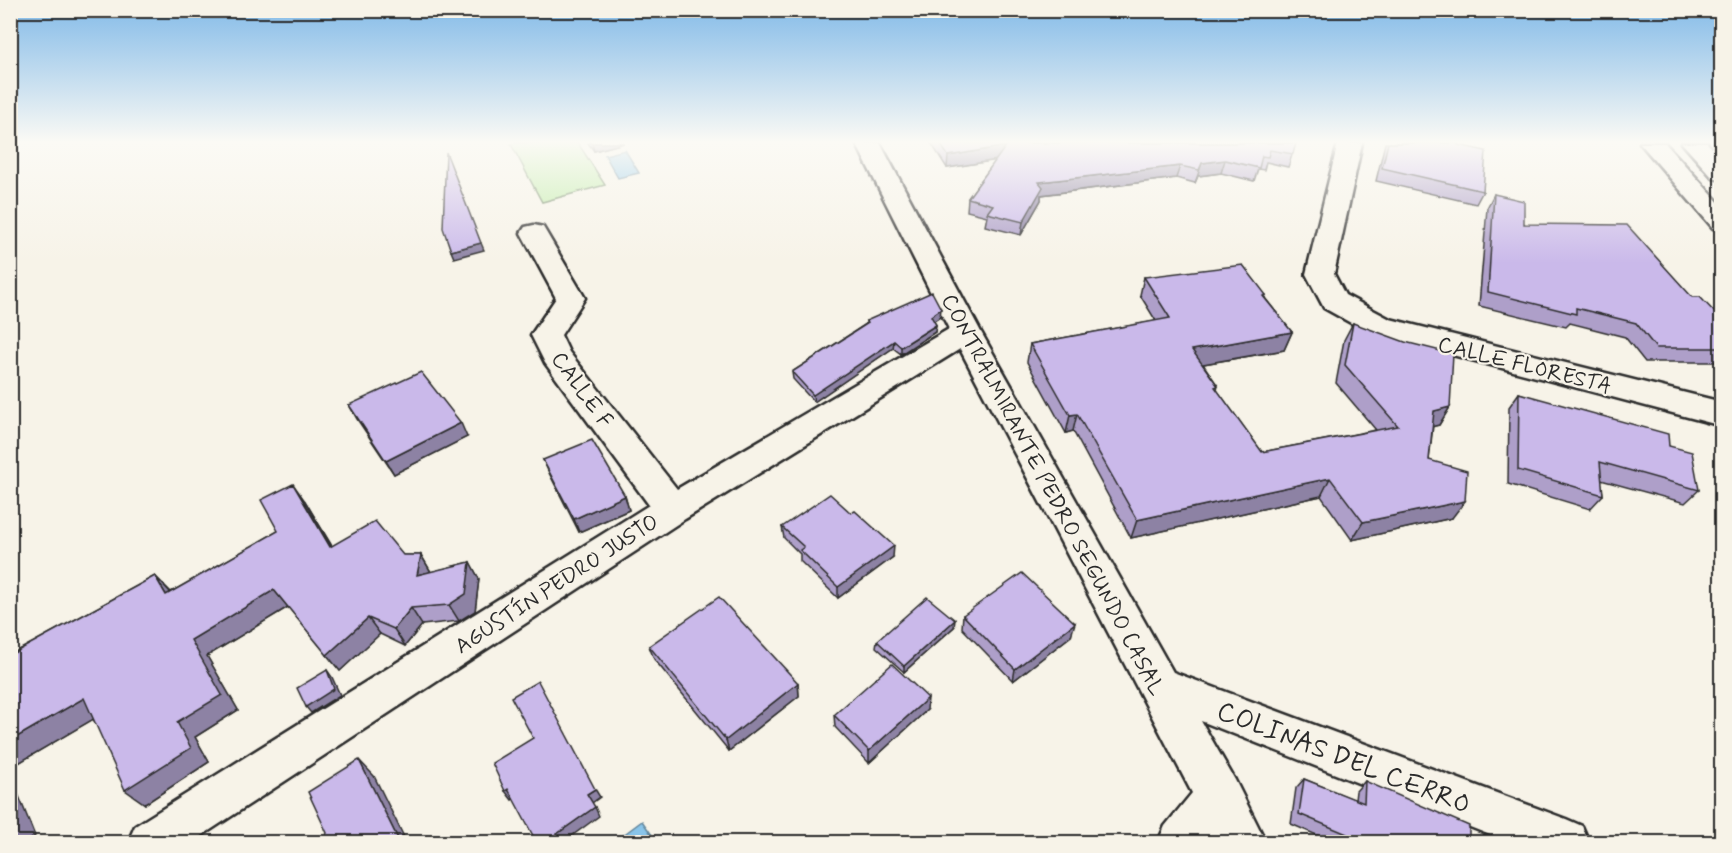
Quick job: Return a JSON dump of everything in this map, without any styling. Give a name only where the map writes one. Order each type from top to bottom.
[{"type":"main road","name":"CONTRALMIRANTE PEDRO SEGUNDO CASAL","points":[[889,183],[966,332],[1243,843]]},
{"type":"main road","name":"CALLE FLORESTA","points":[[1341,183],[1320,274],[1334,301],[1380,326],[1722,414]]},
{"type":"main road","points":[[1687,183],[1722,222]]},
{"type":"main road","name":"CALLE F","points":[[534,233],[571,298],[546,335],[556,356],[672,508]]},
{"type":"main road","name":"AGUSTÍN PEDRO JUSTO","points":[[151,843],[672,508],[966,332]]},
{"type":"main road","name":"COLINAS DEL CERRO","points":[[1156,685],[1566,843]]},
{"type":"main road","points":[[1181,843],[1219,796]]},
{"type":"green space","points":[[532,183],[604,183],[605,185],[542,202]]},
{"type":"water","points":[[642,821],[657,842],[614,842]]},
{"type":"building","points":[[445,183],[458,183],[481,243],[451,251],[443,228]]},
{"type":"building","points":[[979,183],[1040,183],[1043,187],[1023,222],[987,213],[993,205],[968,198]]},
{"type":"building","points":[[1447,183],[1484,183],[1483,191]]},
{"type":"building","points":[[1494,194],[1524,201],[1524,224],[1627,225],[1692,297],[1700,297],[1722,320],[1722,348],[1656,348],[1636,323],[1576,308],[1576,314],[1488,292]]},
{"type":"building","points":[[1243,265],[1266,295],[1263,296],[1292,332],[1192,350],[1218,386],[1215,387],[1262,452],[1398,426],[1345,365],[1353,323],[1405,342],[1453,354],[1450,407],[1434,411],[1429,460],[1467,471],[1465,501],[1363,522],[1330,478],[1137,520],[1077,414],[1070,415],[1030,344],[1170,318],[1144,277]]},
{"type":"building","points":[[932,292],[941,309],[931,316],[936,325],[901,347],[894,341],[813,395],[792,372],[868,323],[866,321]]},
{"type":"building","points":[[421,372],[461,423],[386,461],[349,405]]},
{"type":"building","points":[[1519,393],[1668,434],[1669,446],[1692,452],[1699,490],[1600,462],[1603,495],[1518,470]]},
{"type":"building","points":[[592,440],[625,496],[574,519],[543,460]]},
{"type":"building","points":[[293,484],[330,547],[375,521],[403,555],[421,555],[417,575],[470,562],[466,594],[449,605],[411,608],[394,629],[368,618],[327,655],[274,590],[191,640],[222,695],[177,722],[191,748],[125,790],[84,698],[10,741],[10,655],[155,576],[166,595],[278,531],[261,500]]},
{"type":"building","points":[[830,494],[851,513],[855,511],[894,546],[838,587],[800,550],[804,547],[782,527]]},
{"type":"building","points":[[1022,573],[1075,623],[1015,669],[963,615]]},
{"type":"building","points":[[719,597],[798,683],[726,740],[649,646]]},
{"type":"building","points":[[927,597],[955,620],[904,666],[877,641]]},
{"type":"building","points":[[892,664],[928,698],[869,751],[834,715]]},
{"type":"building","points":[[327,670],[334,689],[306,707],[297,688]]},
{"type":"building","points":[[538,681],[595,789],[587,794],[595,807],[544,843],[537,843],[508,789],[505,791],[492,763],[533,738],[511,697]]},
{"type":"building","points":[[359,760],[400,843],[322,843],[327,833],[308,792]]},
{"type":"building","points":[[1304,779],[1364,803],[1365,781],[1469,826],[1469,843],[1345,843],[1347,834],[1299,814]]},
{"type":"building","points":[[10,810],[17,825],[10,829]]}]
